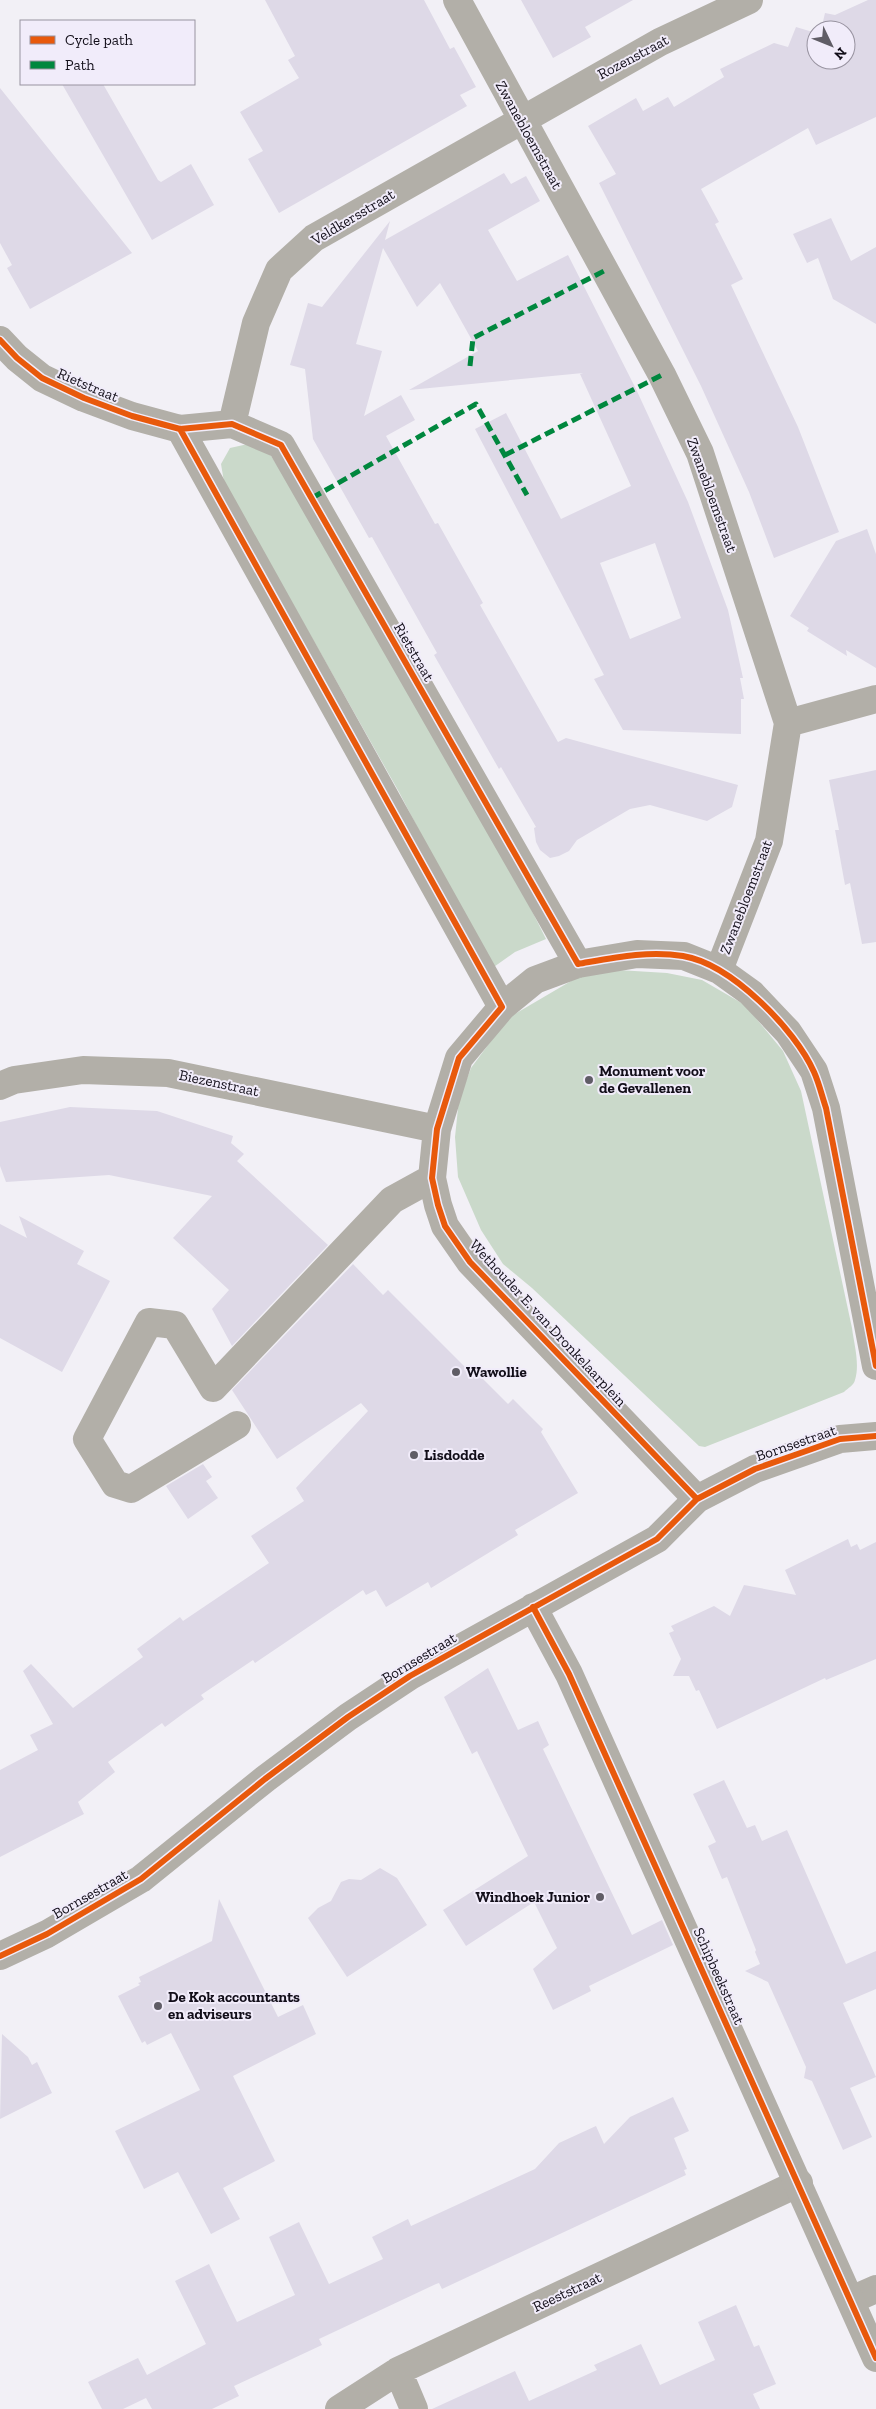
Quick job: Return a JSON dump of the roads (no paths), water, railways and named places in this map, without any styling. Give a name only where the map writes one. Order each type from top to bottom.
[{"type":"street","name":"Zwanebloemstraat","points":[[456,0],[662,375],[700,453],[788,723],[769,841],[719,970]]},
{"type":"street","name":"Rozenstraat","points":[[520,119],[660,42],[749,0]]},
{"type":"street","name":"Veldkersstraat","points":[[232,424],[256,324],[279,270],[314,238],[520,119]]},
{"type":"street","name":"Rietstraat","points":[[0,340],[17,358],[42,378],[84,398],[132,416],[180,429],[232,424],[282,445],[578,964]]},
{"type":"street","points":[[180,429],[502,1007]]},
{"type":"street","points":[[788,723],[876,699]]},
{"type":"street","name":"Wethouder E. van Dronkelaarplein","points":[[697,1499],[470,1262],[445,1226],[432,1178],[437,1129],[460,1058],[502,1007],[535,980],[578,964],[638,954],[684,956],[719,970],[751,993],[788,1032],[814,1071],[826,1108],[876,1366]]},
{"type":"street","name":"Biezenstraat","points":[[0,1086],[14,1080],[83,1070],[168,1073],[437,1129]]},
{"type":"street","points":[[237,1425],[131,1489],[115,1484],[87,1439],[149,1322],[175,1325],[213,1388],[392,1200],[432,1178]]},
{"type":"street","name":"Bornsestraat","points":[[0,1956],[47,1934],[140,1879],[265,1779],[348,1717],[410,1676],[657,1539],[697,1499],[755,1469],[817,1447],[840,1439],[876,1436]]},
{"type":"street","name":"Schipbeekstraat","points":[[533,1607],[569,1674],[876,2358]]},
{"type":"street","name":"Reeststraat","points":[[339,2409],[398,2371],[799,2183]]},
{"type":"street","points":[[851,2300],[876,2289]]},
{"type":"street","points":[[398,2371],[414,2409]]},
{"type":"place","name":"Monument voor de Gevallenen","points":[[589,1080]]},
{"type":"place","name":"Wawollie","points":[[456,1372]]},
{"type":"place","name":"Lisdodde","points":[[414,1455]]},
{"type":"place","name":"Windhoek Junior","points":[[600,1897]]},
{"type":"place","name":"De Kok accountants en adviseurs","points":[[158,2006]]}]
